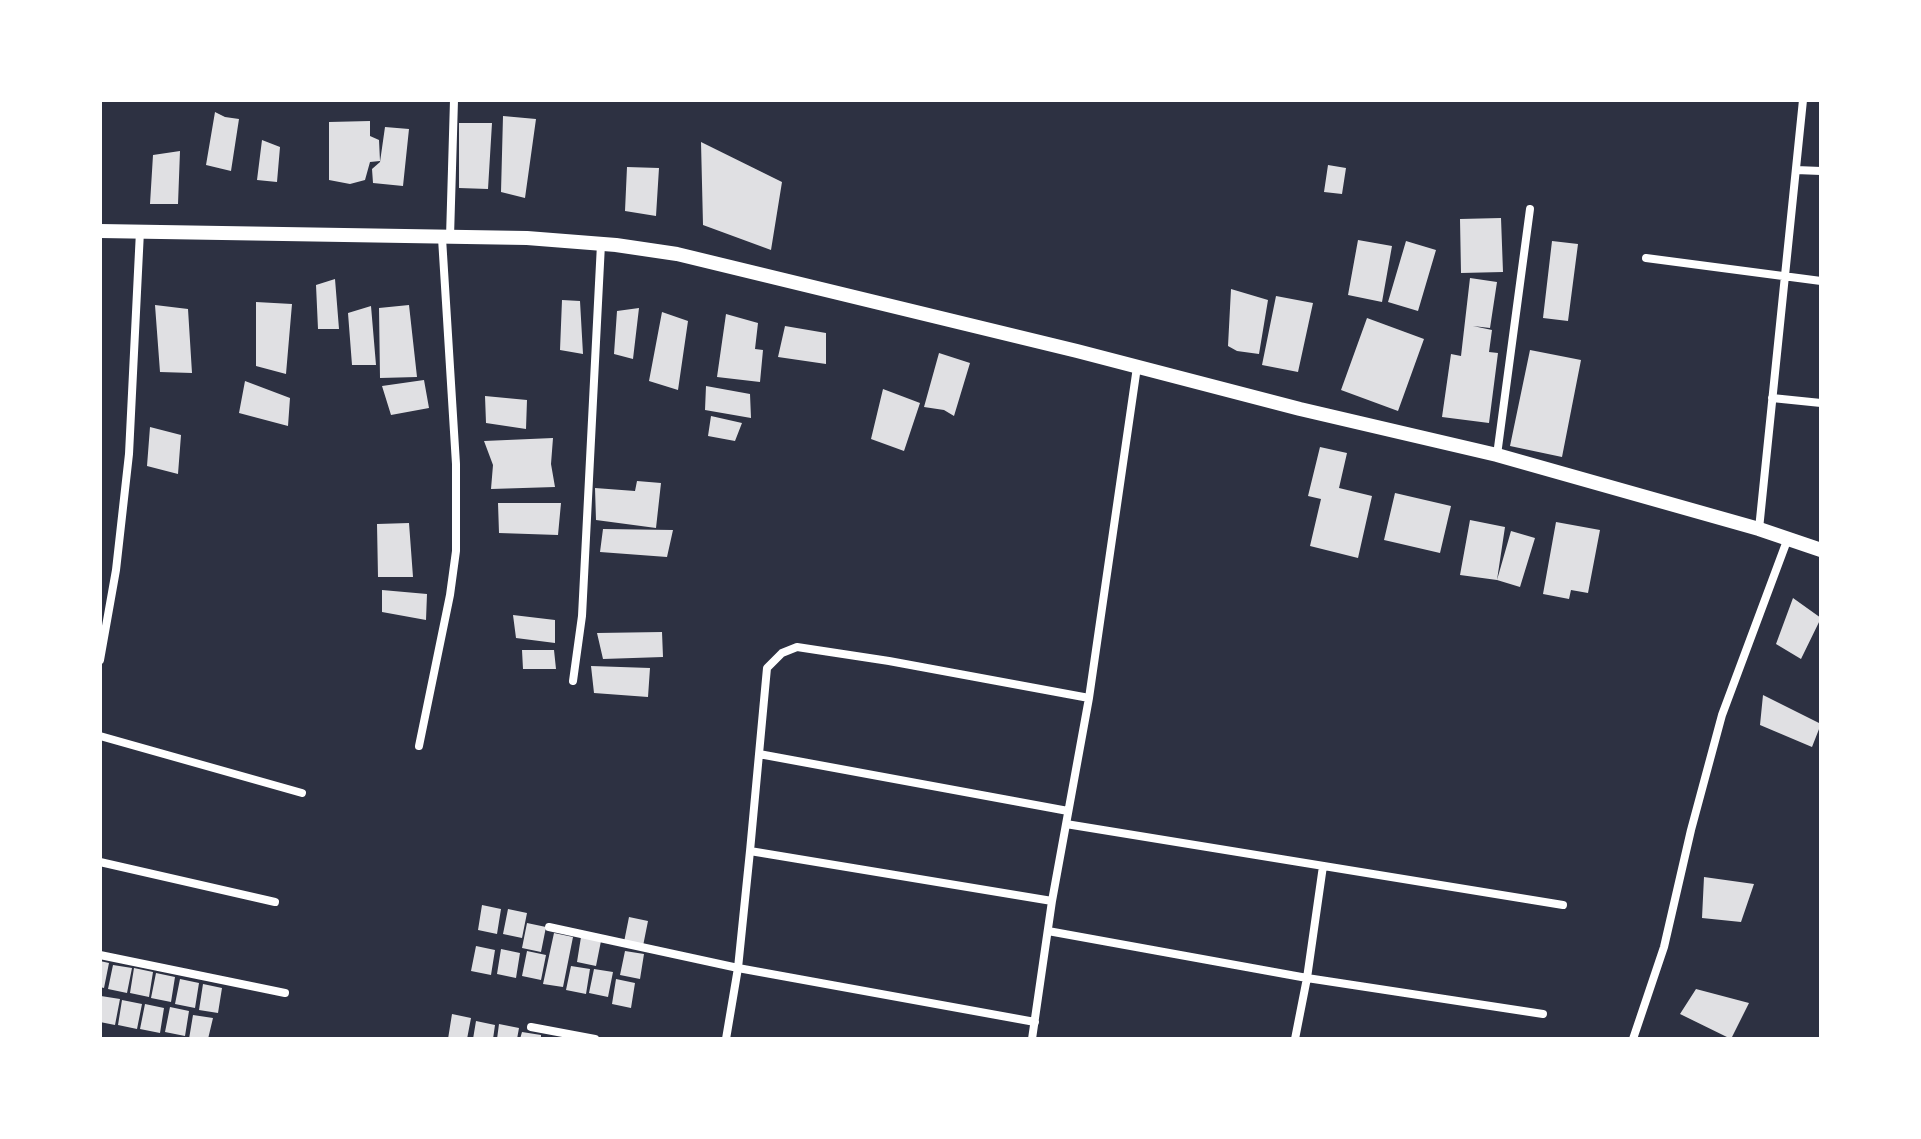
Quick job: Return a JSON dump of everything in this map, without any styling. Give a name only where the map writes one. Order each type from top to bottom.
[{"type":"street","points":[[419,746],[456,551],[456,464],[446,238],[454,100]]},
{"type":"street","points":[[1759,529],[1803,100]]},
{"type":"street","points":[[1796,170],[1821,171]]},
{"type":"street","points":[[1497,455],[1530,209]]},
{"type":"street","points":[[100,660],[116,570],[129,454],[140,230]]},
{"type":"street","points":[[100,231],[527,238],[677,254],[1497,455],[1788,537],[1821,550]]},
{"type":"street","points":[[573,681],[582,616],[601,244]]},
{"type":"street","points":[[1646,258],[1821,281]]},
{"type":"street","points":[[1032,1039],[1052,901],[1089,698],[1137,367]]},
{"type":"street","points":[[1772,398],[1821,403]]},
{"type":"street","points":[[1633,1039],[1664,947],[1722,715],[1788,537]]},
{"type":"street","points":[[726,1039],[738,968],[767,668],[782,653],[797,647],[1089,698]]},
{"type":"street","points":[[100,736],[302,793]]},
{"type":"street","points":[[759,754],[1068,811]]},
{"type":"street","points":[[1066,824],[1563,905]]},
{"type":"street","points":[[750,851],[1052,901]]},
{"type":"street","points":[[100,862],[275,902]]},
{"type":"street","points":[[1295,1039],[1323,866]]},
{"type":"street","points":[[549,927],[738,968],[1035,1022]]},
{"type":"street","points":[[1048,931],[1307,978],[1543,1014]]},
{"type":"street","points":[[100,955],[285,993]]},
{"type":"street","points":[[531,1027],[595,1039]]},
{"type":"building","points":[[215,112],[239,119],[231,171],[206,165]]},
{"type":"building","points":[[503,116],[536,119],[525,198],[501,192]]},
{"type":"building","points":[[370,121],[370,136],[379,140],[380,161],[370,162],[365,180],[350,184],[329,180],[329,122]]},
{"type":"building","points":[[459,123],[492,123],[488,189],[459,188]]},
{"type":"building","points":[[385,127],[409,129],[403,186],[373,183],[372,169],[380,162]]},
{"type":"building","points":[[262,140],[280,147],[277,182],[257,180]]},
{"type":"building","points":[[701,142],[782,182],[771,250],[703,225]]},
{"type":"building","points":[[180,151],[178,204],[150,204],[153,155]]},
{"type":"building","points":[[1328,165],[1346,168],[1342,194],[1324,192]]},
{"type":"building","points":[[627,167],[659,168],[656,216],[625,211]]},
{"type":"building","points":[[1501,218],[1503,272],[1461,273],[1460,219]]},
{"type":"building","points":[[1358,240],[1392,246],[1382,302],[1348,295]]},
{"type":"building","points":[[1406,241],[1436,250],[1418,311],[1388,302]]},
{"type":"building","points":[[1552,241],[1578,244],[1568,321],[1543,318]]},
{"type":"building","points":[[1470,278],[1497,282],[1490,328],[1473,326],[1492,330],[1489,352],[1498,353],[1489,423],[1442,417],[1451,354],[1461,356]]},
{"type":"building","points":[[335,279],[339,329],[318,329],[316,285]]},
{"type":"building","points":[[1231,289],[1268,300],[1259,354],[1237,351],[1228,346]]},
{"type":"building","points":[[1276,296],[1313,303],[1298,372],[1262,365]]},
{"type":"building","points":[[562,300],[580,301],[583,354],[560,350]]},
{"type":"building","points":[[256,302],[292,304],[286,374],[256,366]]},
{"type":"building","points":[[155,305],[188,309],[192,373],[160,372]]},
{"type":"building","points":[[409,305],[417,377],[380,378],[379,308]]},
{"type":"building","points":[[371,306],[376,365],[352,365],[348,313]]},
{"type":"building","points":[[639,308],[633,359],[614,354],[617,311]]},
{"type":"building","points":[[662,312],[688,321],[678,390],[649,381]]},
{"type":"building","points":[[726,314],[758,323],[755,349],[763,350],[760,382],[717,377]]},
{"type":"building","points":[[1367,318],[1424,339],[1398,411],[1341,390]]},
{"type":"building","points":[[785,326],[826,333],[826,364],[778,357]]},
{"type":"building","points":[[1530,350],[1581,360],[1562,457],[1510,446]]},
{"type":"building","points":[[939,353],[970,363],[954,416],[944,410],[924,407]]},
{"type":"building","points":[[424,380],[429,408],[391,415],[382,386]]},
{"type":"building","points":[[245,381],[290,398],[288,426],[239,413]]},
{"type":"building","points":[[706,386],[750,394],[751,418],[705,410]]},
{"type":"building","points":[[883,389],[920,403],[904,451],[871,439]]},
{"type":"building","points":[[485,396],[527,400],[526,429],[486,423]]},
{"type":"building","points":[[711,416],[742,423],[735,441],[708,436]]},
{"type":"building","points":[[150,427],[181,435],[178,474],[147,466]]},
{"type":"building","points":[[553,438],[551,464],[555,487],[491,489],[493,465],[484,441]]},
{"type":"building","points":[[1320,447],[1347,453],[1339,488],[1372,496],[1358,558],[1310,546],[1321,499],[1308,496]]},
{"type":"building","points":[[637,481],[661,483],[656,528],[596,520],[595,488],[635,491]]},
{"type":"building","points":[[1395,493],[1451,506],[1440,553],[1384,540]]},
{"type":"building","points":[[498,503],[561,503],[558,535],[499,533]]},
{"type":"building","points":[[1470,520],[1505,527],[1497,580],[1460,575]]},
{"type":"building","points":[[1556,522],[1600,530],[1588,593],[1571,590],[1569,599],[1543,594]]},
{"type":"building","points":[[409,523],[413,577],[378,577],[377,524]]},
{"type":"building","points":[[603,529],[673,530],[667,557],[600,552]]},
{"type":"building","points":[[1511,531],[1535,538],[1520,587],[1497,580]]},
{"type":"building","points":[[382,590],[427,594],[426,620],[382,612]]},
{"type":"building","points":[[1793,598],[1821,618],[1801,659],[1776,644]]},
{"type":"building","points":[[513,615],[555,620],[555,643],[516,638]]},
{"type":"building","points":[[662,632],[663,657],[603,659],[597,633]]},
{"type":"building","points":[[522,650],[554,650],[556,669],[523,669]]},
{"type":"building","points":[[591,666],[650,668],[648,697],[594,693]]},
{"type":"building","points":[[1763,695],[1821,724],[1812,747],[1760,725]]},
{"type":"building","points":[[1704,877],[1754,884],[1741,922],[1702,918]]},
{"type":"building","points":[[482,905],[501,909],[497,934],[478,930]]},
{"type":"building","points":[[508,909],[527,913],[522,938],[503,934]]},
{"type":"building","points":[[629,917],[648,921],[643,946],[624,942]]},
{"type":"building","points":[[527,923],[546,927],[541,952],[522,948]]},
{"type":"building","points":[[554,933],[573,937],[563,987],[543,984]]},
{"type":"building","points":[[581,937],[601,941],[596,966],[577,962]]},
{"type":"building","points":[[476,946],[495,950],[491,975],[471,971]]},
{"type":"building","points":[[501,949],[520,953],[516,978],[497,974]]},
{"type":"building","points":[[527,951],[546,955],[541,980],[522,976]]},
{"type":"building","points":[[625,951],[644,954],[640,979],[620,975]]},
{"type":"building","points":[[100,961],[109,963],[104,988],[100,987]]},
{"type":"building","points":[[113,965],[132,968],[127,993],[108,989]]},
{"type":"building","points":[[571,966],[590,969],[586,994],[566,990]]},
{"type":"building","points":[[134,968],[153,972],[149,997],[130,993]]},
{"type":"building","points":[[594,969],[613,972],[608,997],[589,993]]},
{"type":"building","points":[[156,973],[175,977],[171,1002],[151,998]]},
{"type":"building","points":[[180,979],[199,983],[195,1008],[175,1004]]},
{"type":"building","points":[[616,979],[635,983],[631,1008],[612,1004]]},
{"type":"building","points":[[203,984],[222,988],[218,1013],[199,1010]]},
{"type":"building","points":[[1696,989],[1749,1003],[1731,1039],[1680,1014]]},
{"type":"building","points":[[101,996],[120,999],[115,1025],[100,1022]]},
{"type":"building","points":[[122,1000],[142,1004],[137,1029],[118,1025]]},
{"type":"building","points":[[145,1004],[164,1008],[160,1033],[140,1029]]},
{"type":"building","points":[[170,1007],[189,1011],[185,1036],[165,1032]]},
{"type":"building","points":[[452,1014],[471,1018],[467,1039],[448,1039]]},
{"type":"building","points":[[193,1015],[213,1018],[208,1039],[189,1039]]},
{"type":"building","points":[[476,1021],[495,1025],[493,1039],[473,1039]]},
{"type":"building","points":[[499,1024],[519,1028],[517,1039],[497,1039]]},
{"type":"building","points":[[522,1032],[541,1035],[541,1039],[520,1039]]}]
